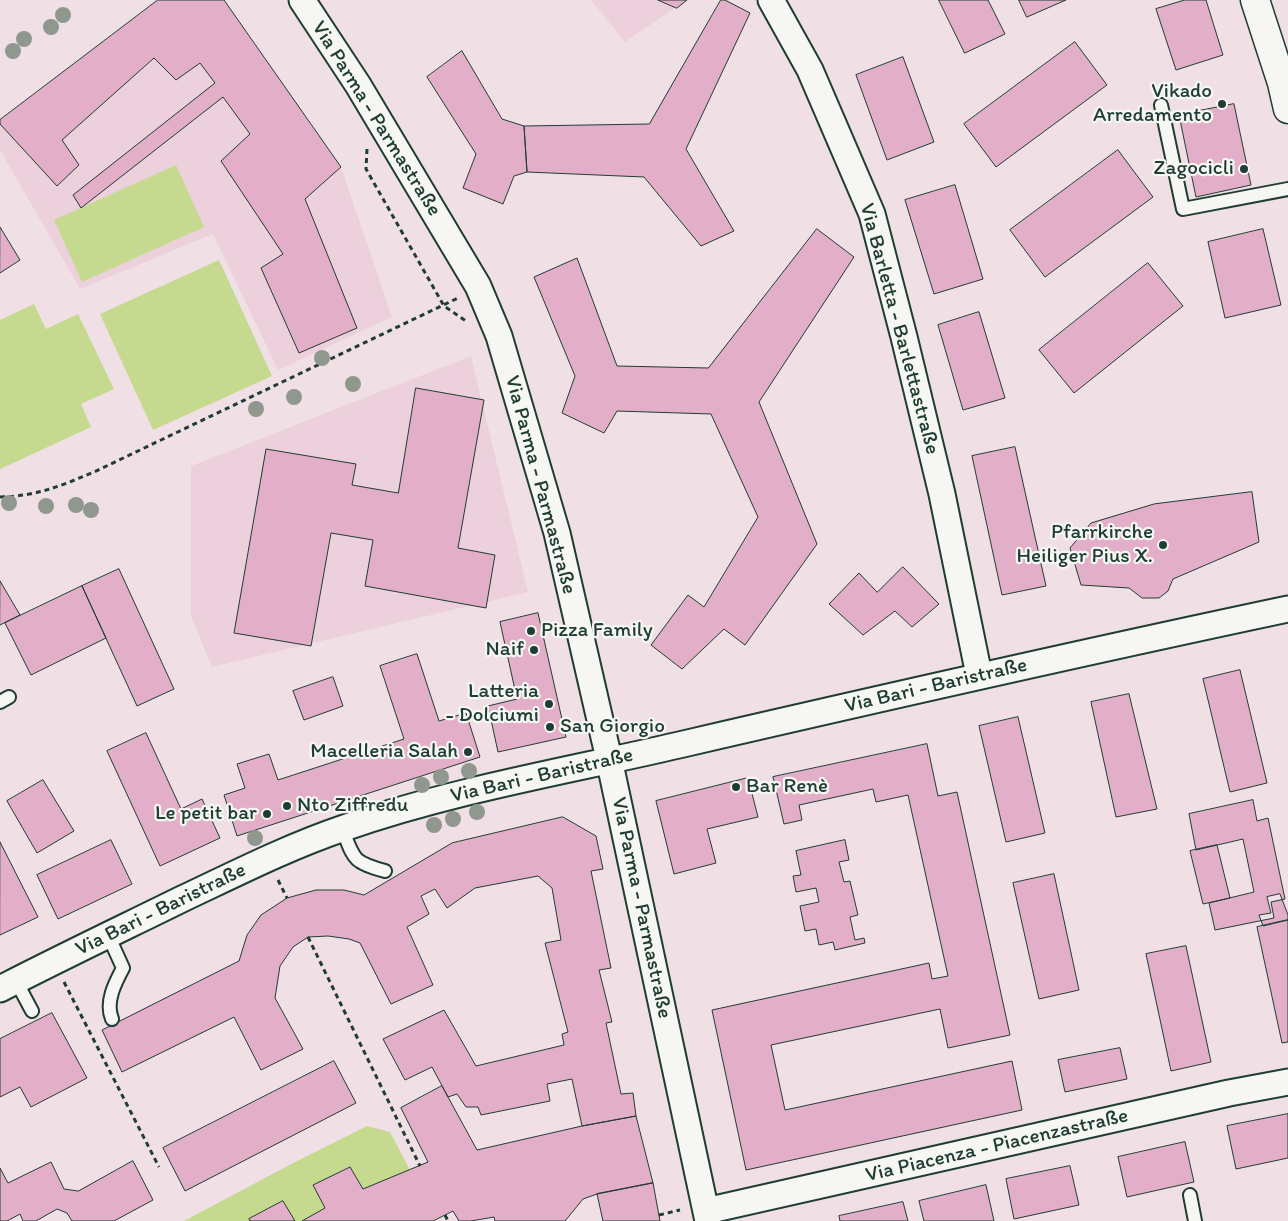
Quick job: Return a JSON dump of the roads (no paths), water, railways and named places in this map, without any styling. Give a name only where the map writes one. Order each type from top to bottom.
[{"type":"main road","points":[[1255,0],[1282,83],[1288,109]]},
{"type":"street","name":"Via Parma - Parmastraße","points":[[302,0],[358,85],[478,286],[499,336],[557,533],[609,759],[700,1214]]},
{"type":"street","name":"Via Barletta - Barlettastraße","points":[[771,0],[810,70],[872,214],[942,494],[979,675]]},
{"type":"street","name":"Via Bari - Baristraße","points":[[8,985],[259,862],[342,828],[456,794],[979,675],[1288,609]]},
{"type":"street","name":"Via Piacenza - Piacenzastraße","points":[[700,1214],[1221,1095],[1288,1082]]},
{"type":"lane","points":[[1161,105],[1183,209],[1288,189]]},
{"type":"lane","points":[[342,828],[354,858],[368,867],[385,871]]},
{"type":"lane","points":[[108,935],[123,968],[113,987],[109,1012],[112,1019]]},
{"type":"lane","points":[[8,985],[32,1011]]},
{"type":"lane","points":[[1190,1195],[1195,1221]]},
{"type":"place","name":"Vikado Arredamento","points":[[1222,104]]},
{"type":"place","name":"Zagocicli","points":[[1244,169]]},
{"type":"place","name":"Pfarrkirche Heiliger Pius X.","points":[[1163,545]]},
{"type":"place","name":"Pizza Family","points":[[531,631]]},
{"type":"place","name":"Naif","points":[[534,650]]},
{"type":"place","name":"Latteria - Dolciumi","points":[[549,704]]},
{"type":"place","name":"San Giorgio","points":[[550,727]]},
{"type":"place","name":"Macelleria Salah","points":[[468,752]]},
{"type":"place","name":"Bar Renè","points":[[736,787]]},
{"type":"place","name":"Nto Ziffredu","points":[[287,806]]},
{"type":"place","name":"Le petit bar","points":[[267,814]]}]
